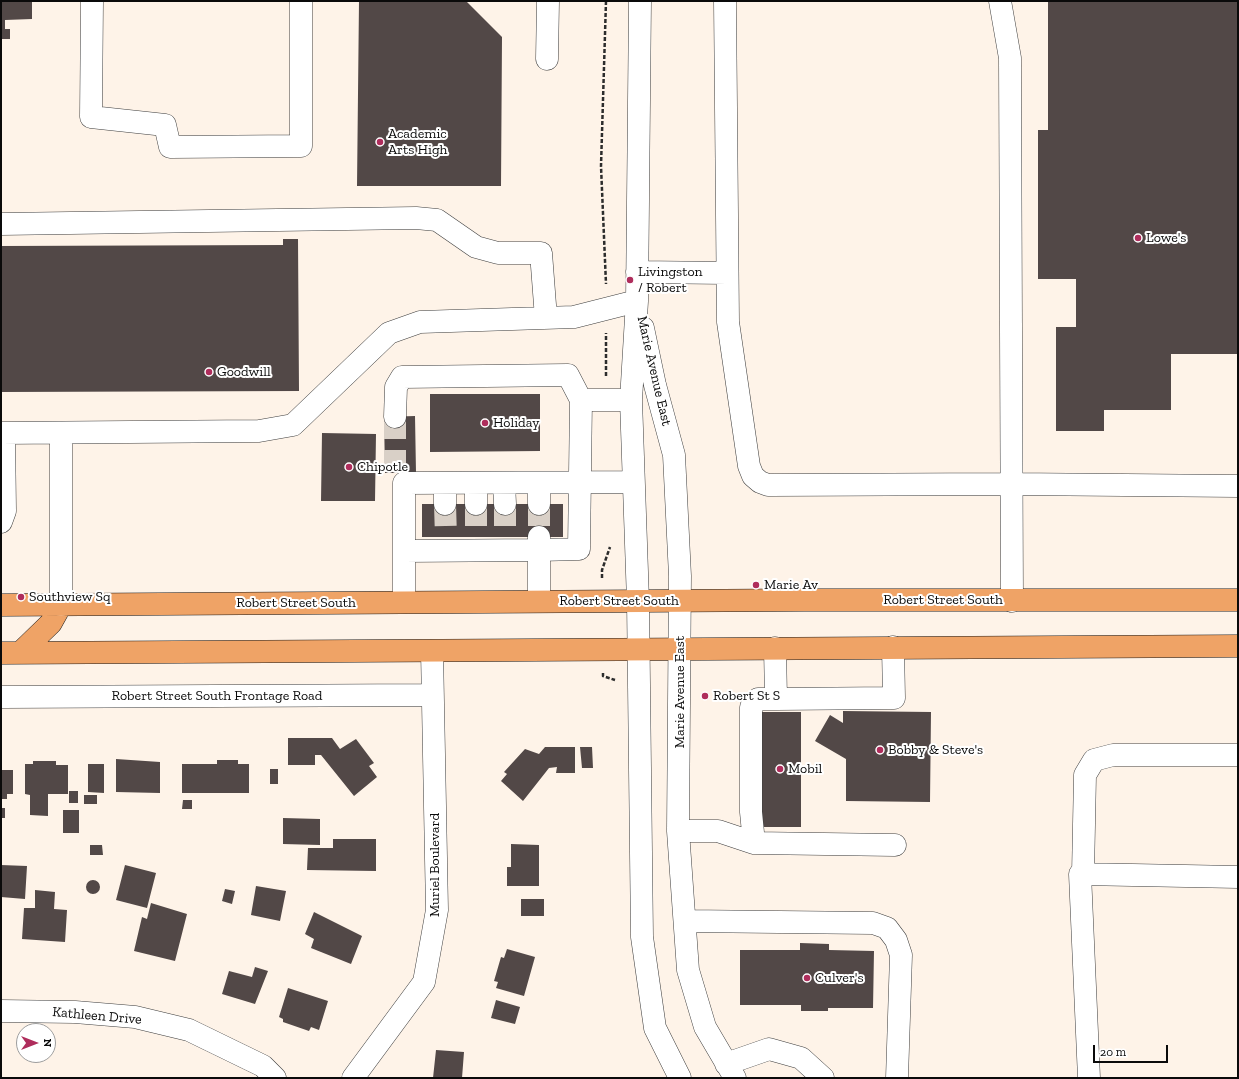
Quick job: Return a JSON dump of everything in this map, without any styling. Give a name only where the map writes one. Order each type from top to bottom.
[{"type":"main road","name":"Robert Street South","points":[[1,605],[638,600],[1238,600]]},
{"type":"main road","points":[[11,653],[51,623],[60,605]]},
{"type":"main road","points":[[11,653],[1238,646]]},
{"type":"street","points":[[92,1],[91,117],[165,125],[170,147],[178,147],[301,146],[301,1]]},
{"type":"street","points":[[547,59],[548,1]]},
{"type":"street","name":"Marie Avenue East","points":[[640,1],[638,300],[631,400],[638,600],[642,937],[655,1028],[680,1078]]},
{"type":"street","points":[[725,1],[728,322],[748,459],[753,476],[760,482],[768,485],[1011,484],[1238,486]]},
{"type":"street","points":[[1000,1],[1010,58],[1012,600]]},
{"type":"street","points":[[1,224],[416,218],[437,220],[476,246],[498,253],[541,253],[546,318]]},
{"type":"street","points":[[638,272],[727,273]]},
{"type":"street","points":[[1,522],[5,511],[3,433],[61,434],[259,431],[293,425],[389,334],[420,322],[574,316],[638,300]]},
{"type":"street","name":"Marie Avenue East","points":[[638,300],[655,385],[674,455],[680,600],[678,831],[688,970],[705,1027],[730,1071]]},
{"type":"street","points":[[395,417],[396,387],[402,377],[568,375],[581,400],[579,549],[539,543],[446,544],[404,551]]},
{"type":"street","points":[[581,400],[631,400]]},
{"type":"street","points":[[60,605],[61,434]]},
{"type":"street","points":[[404,602],[404,551],[400,478],[445,493],[539,493],[580,483],[633,482]]},
{"type":"street","points":[[538,601],[539,543]]},
{"type":"street","points":[[754,843],[751,812],[751,707],[758,699],[894,698],[893,647]]},
{"type":"street","points":[[775,648],[776,699]]},
{"type":"street","name":"Muriel Boulevard","points":[[353,1078],[424,982],[437,910],[432,651]]},
{"type":"street","name":"Robert Street South Frontage Road","points":[[1,697],[432,695]]},
{"type":"street","points":[[1089,1078],[1080,874],[1083,874],[1085,775],[1094,760],[1113,755],[1238,755]]},
{"type":"street","points":[[678,831],[718,830],[754,843],[895,845]]},
{"type":"street","points":[[1083,874],[1238,877]]},
{"type":"street","points":[[685,921],[872,922],[887,928],[896,940],[901,956],[897,1078]]},
{"type":"street","name":"Kathleen Drive","points":[[1,1011],[82,1012],[135,1017],[174,1026],[189,1030],[263,1066],[275,1078]]},
{"type":"street","points":[[730,1071],[769,1049],[801,1058],[823,1078]]},
{"type":"building","points":[[1,1],[32,1],[32,19],[5,20],[5,29],[10,29],[10,39],[1,39]]},
{"type":"building","points":[[359,1],[466,1],[502,37],[501,186],[357,186]]},
{"type":"building","name":"Lowe's","points":[[1048,1],[1238,1],[1238,354],[1171,354],[1171,410],[1104,410],[1104,431],[1056,431],[1056,327],[1076,327],[1076,279],[1038,279],[1038,130],[1048,130]]},
{"type":"building","points":[[283,239],[298,239],[299,391],[1,392],[1,246],[283,245]]},
{"type":"building","name":"Holiday","points":[[430,394],[540,394],[540,451],[430,452]]},
{"type":"building","points":[[415,416],[416,473],[385,473],[384,417]]},
{"type":"building","name":"Chipotle","points":[[322,433],[376,434],[375,501],[321,501]]},
{"type":"building","points":[[422,504],[563,504],[563,537],[422,537]]},
{"type":"building","name":"Bobby & Steve's","points":[[843,711],[931,712],[930,802],[846,801],[846,759],[815,741],[830,715],[843,723]]},
{"type":"building","name":"Mobil","points":[[760,712],[801,712],[801,827],[760,827]]},
{"type":"building","points":[[288,738],[332,738],[340,749],[356,739],[374,763],[369,766],[377,777],[354,796],[321,755],[315,755],[315,765],[288,765]]},
{"type":"building","points":[[545,747],[575,747],[575,773],[556,773],[557,767],[549,768],[523,801],[501,781],[507,774],[504,772],[525,749],[539,754]]},
{"type":"building","points":[[580,747],[592,747],[593,768],[582,768]]},
{"type":"building","points":[[116,759],[160,762],[160,793],[116,792]]},
{"type":"building","points":[[217,760],[238,760],[238,764],[249,764],[249,793],[182,793],[182,764],[217,764]]},
{"type":"building","points":[[33,761],[56,761],[56,765],[68,765],[68,794],[48,794],[48,816],[30,815],[30,795],[25,794],[25,764],[33,764]]},
{"type":"building","points":[[88,764],[104,764],[104,793],[88,792]]},
{"type":"building","points":[[270,769],[278,769],[278,784],[270,784]]},
{"type":"building","points":[[1,770],[13,770],[13,794],[7,794],[7,799],[1,799]]},
{"type":"building","points":[[69,791],[78,791],[78,803],[69,803]]},
{"type":"building","points":[[84,795],[97,795],[97,804],[84,804]]},
{"type":"building","points":[[183,800],[192,800],[192,809],[182,809]]},
{"type":"building","points":[[1,808],[5,808],[5,818],[1,818]]},
{"type":"building","points":[[63,810],[79,810],[79,833],[63,833]]},
{"type":"building","points":[[283,818],[320,819],[320,845],[283,844]]},
{"type":"building","points":[[333,839],[376,839],[376,871],[307,870],[308,848],[333,848]]},
{"type":"building","points":[[511,844],[539,845],[539,886],[507,886],[507,867],[511,867]]},
{"type":"building","points":[[90,845],[102,845],[103,855],[90,855]]},
{"type":"building","points":[[1,865],[27,866],[25,899],[1,897]]},
{"type":"building","points":[[125,865],[156,873],[147,908],[116,900]]},
{"type":"building","points":[[93,880],[98,882],[100,887],[98,892],[93,894],[88,892],[86,887],[88,882]]},
{"type":"building","points":[[256,886],[286,891],[280,921],[251,915]]},
{"type":"building","points":[[225,889],[235,891],[232,904],[222,901]]},
{"type":"building","points":[[35,890],[55,892],[54,909],[67,910],[65,942],[22,939],[24,908],[35,908]]},
{"type":"building","points":[[521,899],[544,899],[544,916],[521,916]]},
{"type":"building","points":[[151,903],[187,914],[175,961],[134,951],[142,917],[147,919]]},
{"type":"building","points":[[314,912],[362,936],[351,964],[311,948],[314,939],[305,934]]},
{"type":"building","name":"Culver's","points":[[800,943],[829,944],[829,950],[874,951],[873,1008],[828,1008],[828,1011],[801,1011],[801,1005],[740,1005],[740,950],[800,950]]},
{"type":"building","points":[[507,949],[535,957],[524,996],[496,988],[498,982],[494,981],[501,957],[504,958]]},
{"type":"building","points":[[255,967],[268,971],[255,1004],[222,994],[229,971],[252,977]]},
{"type":"building","points":[[288,988],[328,1001],[319,1030],[311,1027],[309,1031],[283,1022],[283,1019],[279,1017]]},
{"type":"building","points":[[496,1000],[520,1007],[515,1024],[491,1018]]},
{"type":"building","points":[[436,1050],[464,1052],[462,1078],[433,1078]]},
{"type":"tunnel","points":[[395,417],[395,473]]},
{"type":"tunnel","points":[[445,504],[446,537]]},
{"type":"tunnel","points":[[476,504],[476,537]]},
{"type":"tunnel","points":[[505,504],[505,537]]},
{"type":"tunnel","points":[[539,504],[539,537]]},
{"type":"place","name":"Academic Arts High","points":[[380,142]]},
{"type":"place","name":"Lowe's","points":[[1138,238]]},
{"type":"place","name":"Livingston / Robert","points":[[630,280]]},
{"type":"place","name":"Goodwill","points":[[209,372]]},
{"type":"place","name":"Holiday","points":[[485,423]]},
{"type":"place","name":"Chipotle","points":[[349,467]]},
{"type":"place","name":"Marie Av","points":[[756,585]]},
{"type":"place","name":"Southview Sq","points":[[21,597]]},
{"type":"place","name":"Robert St S","points":[[705,696]]},
{"type":"place","name":"Bobby & Steve's","points":[[880,750]]},
{"type":"place","name":"Mobil","points":[[780,769]]},
{"type":"place","name":"Culver's","points":[[807,978]]}]
